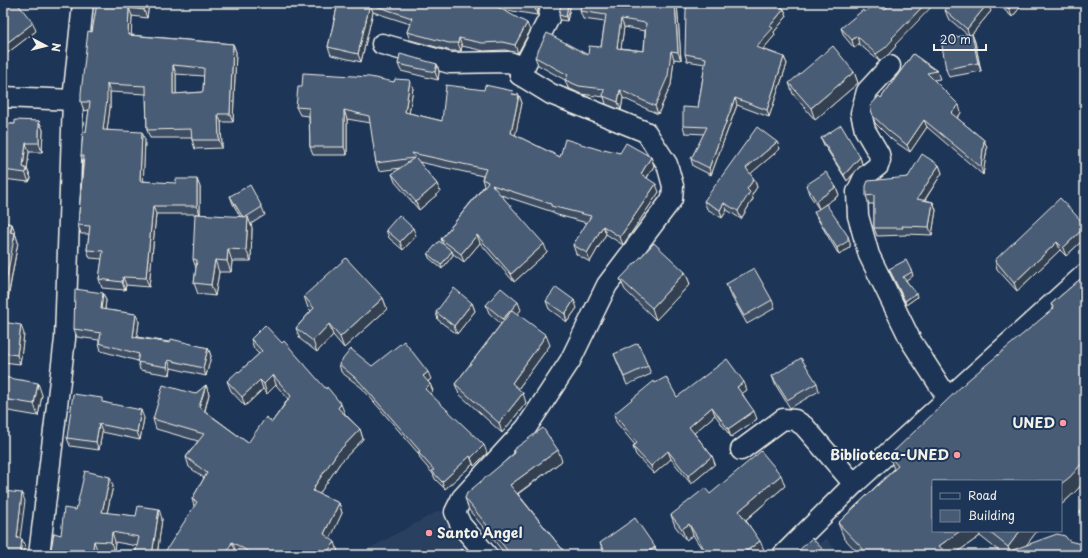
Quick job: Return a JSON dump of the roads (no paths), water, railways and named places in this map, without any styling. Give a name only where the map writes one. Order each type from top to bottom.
[{"type":"street","points":[[39,555],[65,339],[73,100],[83,3]]},
{"type":"street","points":[[520,75],[549,18],[551,3]]},
{"type":"street","points":[[382,44],[450,63],[509,62],[520,66],[520,75]]},
{"type":"street","points":[[890,66],[867,91],[861,113],[865,130],[879,154],[880,160],[878,166],[864,176],[857,192],[858,216],[869,254],[910,341],[949,400]]},
{"type":"street","points":[[487,555],[461,524],[455,512],[462,498],[526,428],[570,361],[607,285],[672,199],[673,186],[667,164],[646,132],[551,94],[520,75]]},
{"type":"street","points":[[3,97],[73,100]]},
{"type":"street","points":[[783,555],[854,484],[949,400],[1085,274]]},
{"type":"street","points":[[741,450],[783,419],[795,420],[814,437],[854,484]]},
{"type":"place","name":"UNED","points":[[1063,423]]},
{"type":"place","name":"Biblioteca-UNED","points":[[957,455]]},
{"type":"place","name":"Santo Angel","points":[[429,533]]}]
